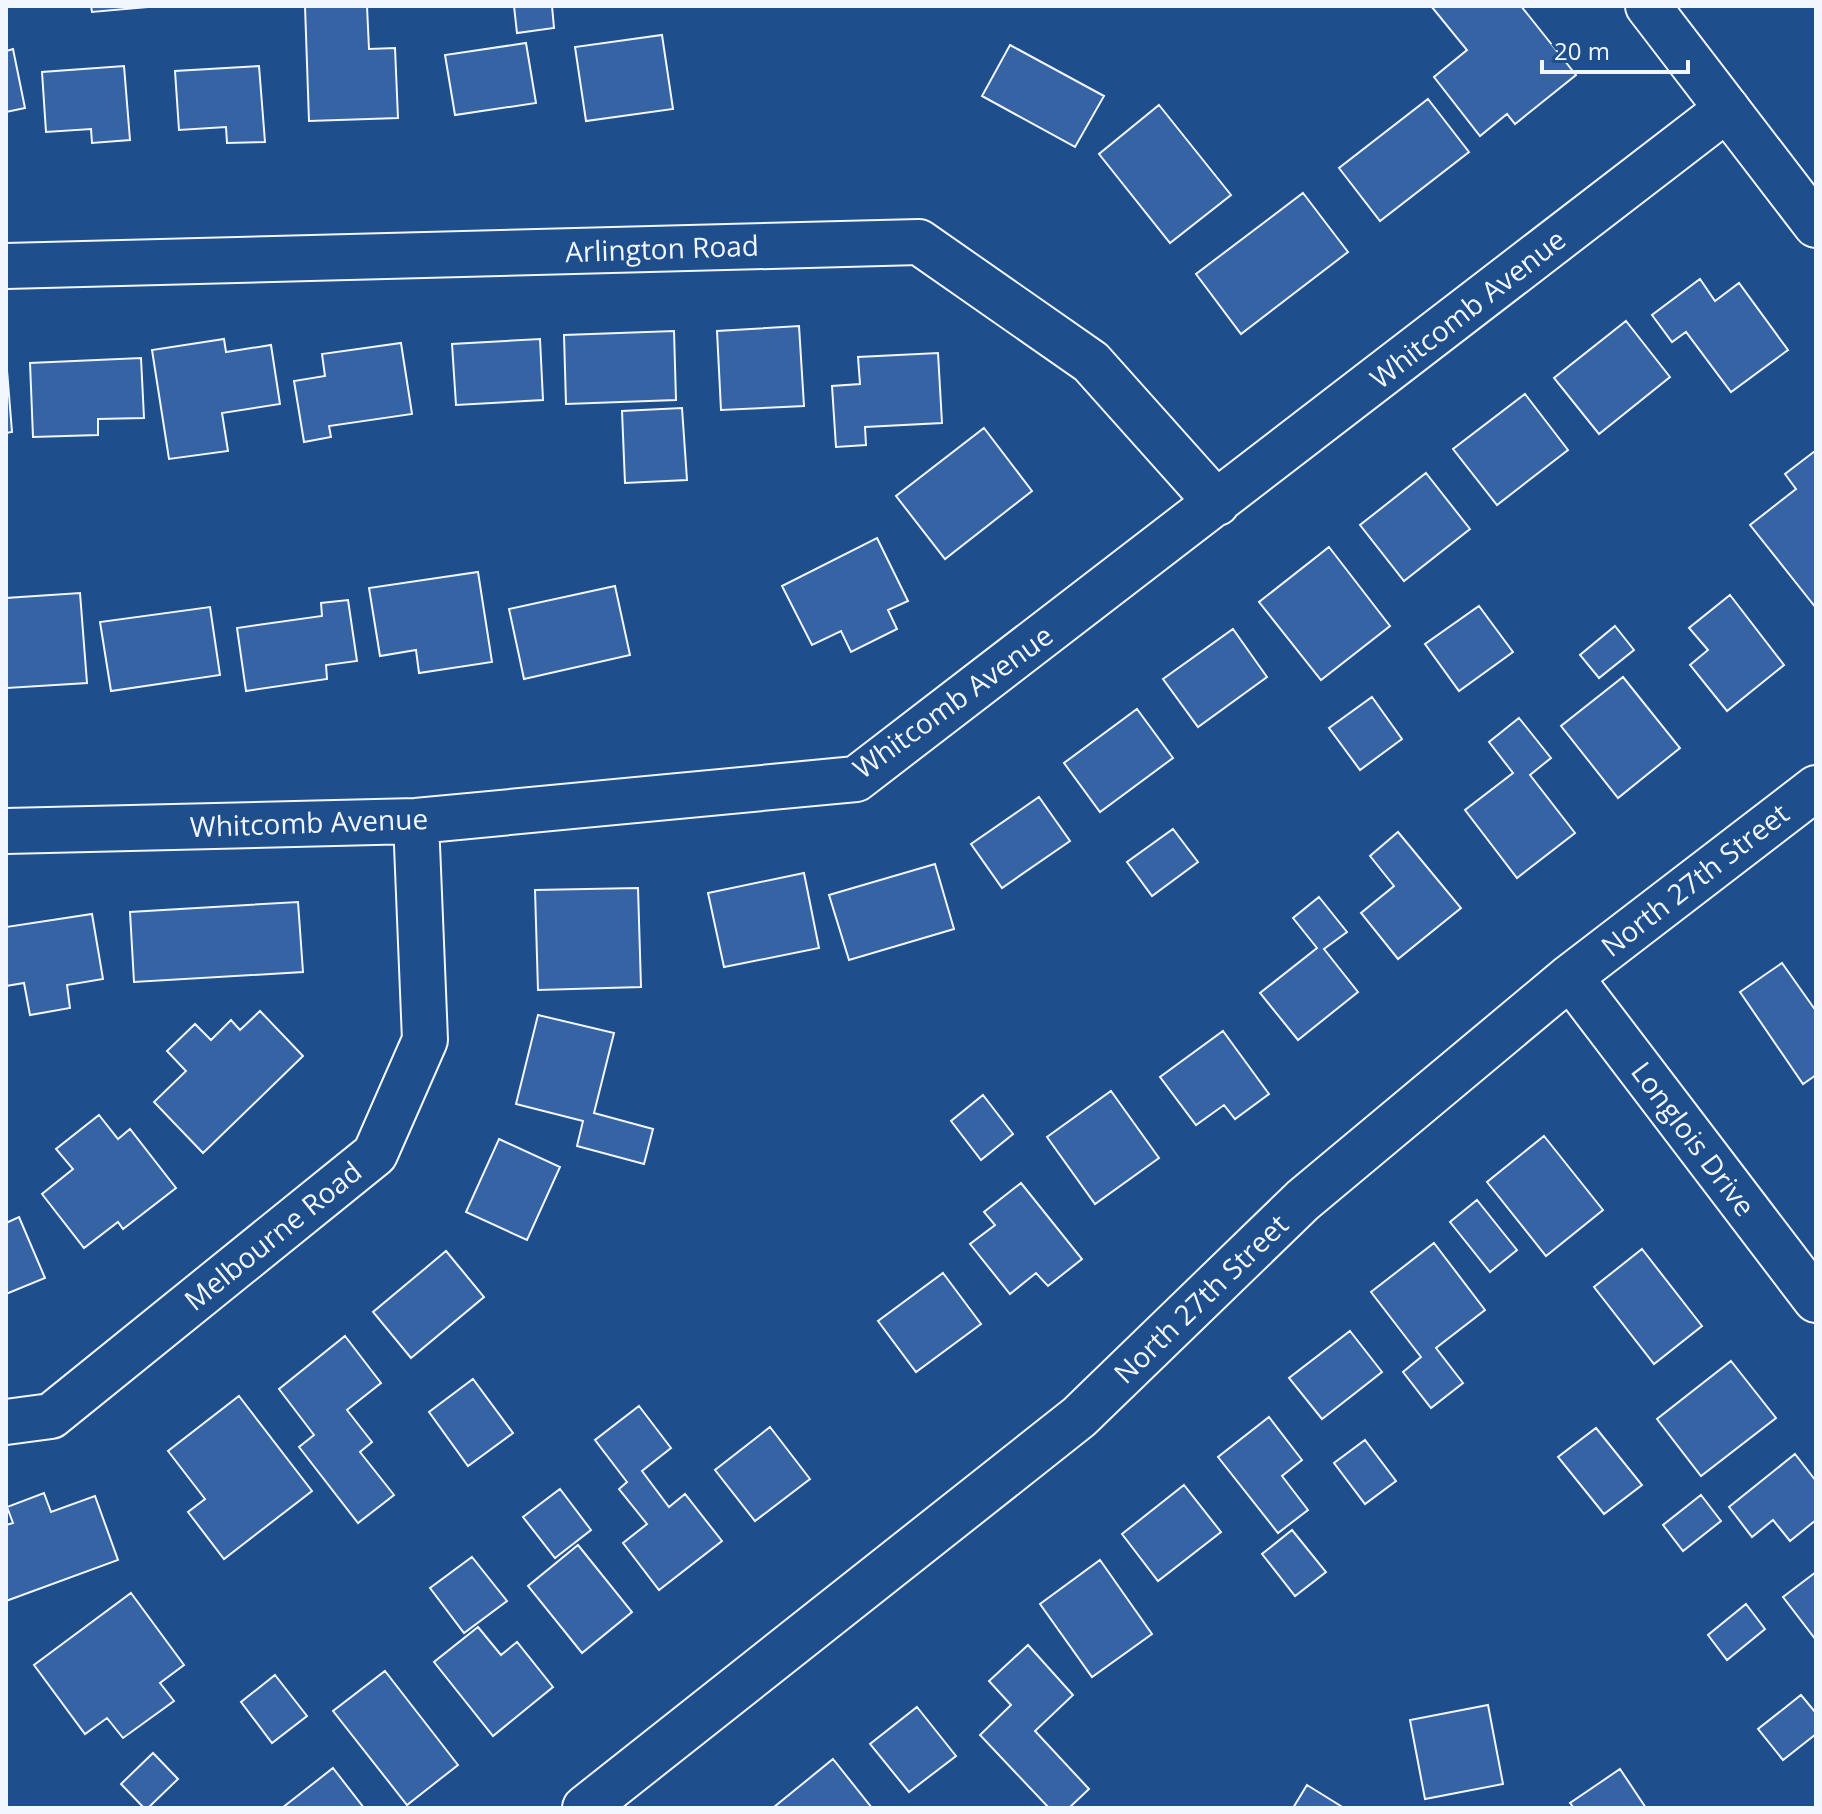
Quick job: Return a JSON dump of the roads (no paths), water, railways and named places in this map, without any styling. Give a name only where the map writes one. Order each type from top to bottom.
[{"type":"street","points":[[1648,6],[1816,225]]},
{"type":"street","name":"Whitcomb Avenue","points":[[6,831],[416,821],[856,779],[1727,109]]},
{"type":"street","name":"Arlington Road","points":[[6,266],[919,242],[1091,362],[1217,503]]},
{"type":"street","name":"North 27th Street","points":[[585,1808],[1079,1417],[1303,1200],[1570,977],[1816,788]]},
{"type":"street","name":"Melbourne Road","points":[[6,1422],[51,1416],[375,1154],[425,1040],[416,821]]},
{"type":"street","name":"Longlois Drive","points":[[1570,977],[1816,1300]]}]
